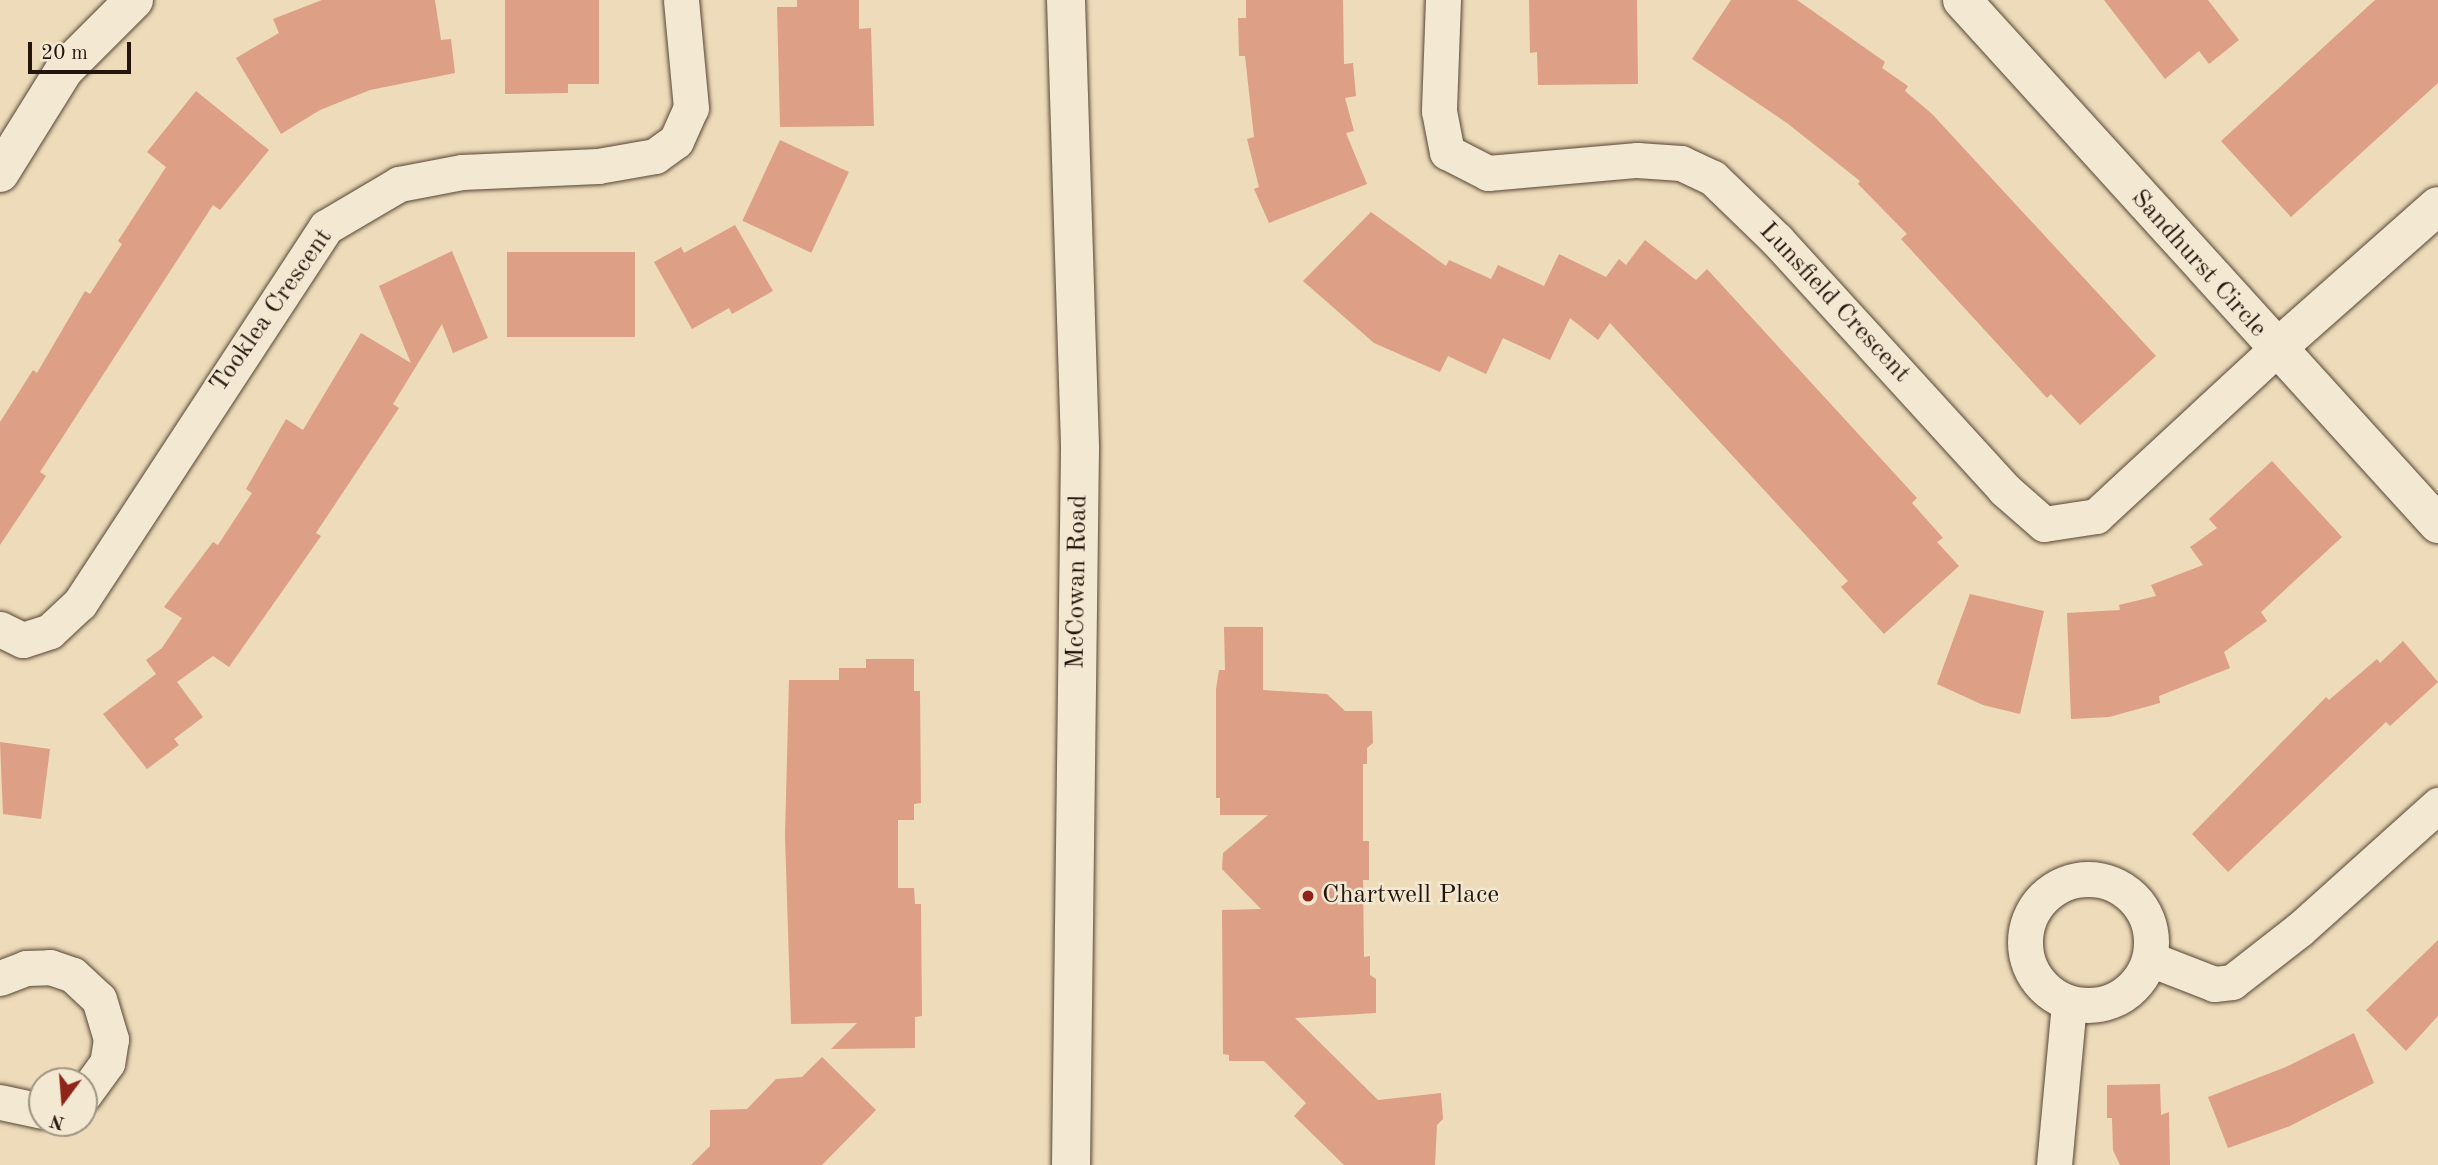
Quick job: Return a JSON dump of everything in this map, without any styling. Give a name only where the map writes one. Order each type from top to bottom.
[{"type":"main road","points":[[0,173],[64,71],[134,0]]},
{"type":"main road","name":"McCowan Road","points":[[1066,0],[1080,449],[1071,1165]]},
{"type":"main road","name":"Sandhurst Circle","points":[[1962,0],[2275,349],[2438,524]]},
{"type":"main road","points":[[2275,349],[2438,206]]},
{"type":"street","name":"Tooklea Crescent","points":[[0,629],[23,640],[50,631],[80,603],[326,227],[408,182],[462,172],[598,166],[655,156],[676,141],[691,108],[681,0]]},
{"type":"street","name":"Lunsfield Crescent","points":[[1443,0],[1439,111],[1447,152],[1488,173],[1637,160],[1681,163],[1713,178],[1777,240],[2004,489],[2043,524],[2096,516],[2275,349]]},
{"type":"street","points":[[2150,959],[2214,984],[2232,982],[2300,929],[2438,806]]},
{"type":"street","points":[[2077,879],[2098,879],[2127,892],[2147,917],[2152,937],[2150,959],[2127,992],[2099,1004],[2068,1003],[2040,983],[2025,952],[2029,918],[2040,900],[2057,886],[2077,879]]},
{"type":"street","points":[[0,978],[26,968],[50,967],[72,975],[99,999],[111,1039],[107,1063],[98,1076]]},
{"type":"street","points":[[2054,1165],[2068,1003]]},
{"type":"street","points":[[0,1102],[28,1108]]},
{"type":"building","points":[[322,0],[435,0],[441,40],[451,39],[455,73],[370,90],[320,110],[281,134],[236,58],[279,33],[273,19]]},
{"type":"building","points":[[505,0],[599,0],[599,84],[568,84],[568,93],[505,94]]},
{"type":"building","points":[[797,0],[859,0],[859,29],[871,28],[874,126],[780,127],[777,7],[797,7]]},
{"type":"building","points":[[1246,0],[1343,0],[1344,64],[1353,63],[1356,96],[1345,98],[1354,131],[1346,133],[1367,184],[1269,223],[1254,189],[1259,187],[1247,139],[1254,137],[1245,56],[1239,56],[1238,18],[1246,18]]},
{"type":"building","points":[[1529,0],[1637,0],[1638,84],[1538,85],[1537,52],[1530,53]]},
{"type":"building","points":[[1731,0],[1797,0],[1885,62],[1882,68],[1908,86],[1905,91],[1932,114],[2156,356],[2080,425],[2051,394],[2047,398],[1901,239],[1907,234],[1858,184],[1860,181],[1787,123],[1692,59]]},
{"type":"building","points":[[2104,0],[2208,0],[2239,40],[2209,64],[2199,51],[2165,79]]},
{"type":"building","points":[[2375,0],[2438,0],[2438,83],[2291,217],[2221,141]]},
{"type":"building","points":[[196,91],[269,150],[220,210],[213,205],[40,472],[46,476],[0,545],[0,422],[33,370],[37,373],[85,291],[90,294],[122,244],[118,241],[166,167],[147,152]]},
{"type":"building","points":[[780,140],[849,172],[811,253],[742,221]]},
{"type":"building","points":[[1371,212],[1446,266],[1449,260],[1491,279],[1498,265],[1544,286],[1559,254],[1606,277],[1619,259],[1626,265],[1645,240],[1696,280],[1707,269],[1917,498],[1912,503],[1943,538],[1937,542],[1959,566],[1884,634],[1841,587],[1848,581],[1610,323],[1598,340],[1570,318],[1550,360],[1503,338],[1486,374],[1448,356],[1440,372],[1374,343],[1303,281]]},
{"type":"building","points":[[735,225],[773,291],[732,314],[729,308],[692,329],[654,262],[681,247],[684,253]]},
{"type":"building","points":[[452,251],[488,338],[453,353],[442,324],[393,404],[399,408],[316,533],[321,536],[229,667],[213,656],[177,682],[203,717],[174,739],[179,745],[147,769],[103,714],[156,674],[146,660],[162,648],[182,618],[164,607],[213,542],[218,545],[252,493],[246,489],[286,419],[303,430],[361,333],[411,363],[379,286]]},
{"type":"building","points":[[507,252],[635,252],[635,337],[507,337]]},
{"type":"building","points":[[2272,461],[2342,537],[2261,612],[2267,621],[2224,652],[2230,668],[2159,696],[2160,703],[2109,717],[2071,719],[2067,613],[2120,610],[2119,605],[2156,596],[2151,585],[2203,565],[2190,547],[2217,528],[2209,519]]},
{"type":"building","points":[[1970,594],[2044,611],[2020,714],[1983,705],[1937,684]]},
{"type":"building","name":"Chartwell Place","points":[[1224,627],[1263,627],[1263,690],[1327,694],[1345,711],[1372,711],[1373,743],[1367,748],[1367,764],[1363,764],[1363,841],[1369,841],[1369,880],[1363,880],[1364,957],[1370,956],[1370,975],[1376,979],[1376,1013],[1295,1018],[1378,1100],[1441,1093],[1443,1119],[1437,1125],[1435,1165],[1344,1165],[1294,1116],[1306,1103],[1264,1061],[1229,1061],[1229,1055],[1223,1054],[1222,910],[1261,909],[1222,869],[1223,853],[1268,815],[1220,815],[1220,798],[1216,798],[1216,689],[1219,670],[1225,670]]},
{"type":"building","points":[[2403,641],[2438,682],[2390,726],[2386,722],[2228,872],[2192,834],[2326,697],[2329,700],[2377,659],[2380,663]]},
{"type":"building","points":[[866,659],[914,659],[914,691],[920,691],[921,803],[914,804],[914,820],[898,820],[898,888],[914,888],[915,904],[921,904],[922,1016],[915,1017],[915,1048],[831,1049],[857,1023],[791,1024],[785,836],[789,680],[839,680],[839,668],[866,668]]},
{"type":"building","points":[[0,742],[50,749],[41,819],[3,814]]},
{"type":"building","points":[[2438,940],[2438,1016],[2406,1051],[2366,1010]]},
{"type":"building","points":[[2354,1033],[2374,1083],[2290,1126],[2228,1148],[2208,1097],[2286,1067]]},
{"type":"building","points":[[822,1057],[876,1110],[822,1165],[691,1165],[710,1146],[710,1110],[747,1109],[776,1079],[802,1077]]},
{"type":"building","points":[[2160,1084],[2161,1115],[2169,1112],[2170,1165],[2120,1165],[2113,1150],[2112,1118],[2107,1118],[2107,1085]]},
{"type":"place","name":"Chartwell Place","points":[[1308,896]]}]
